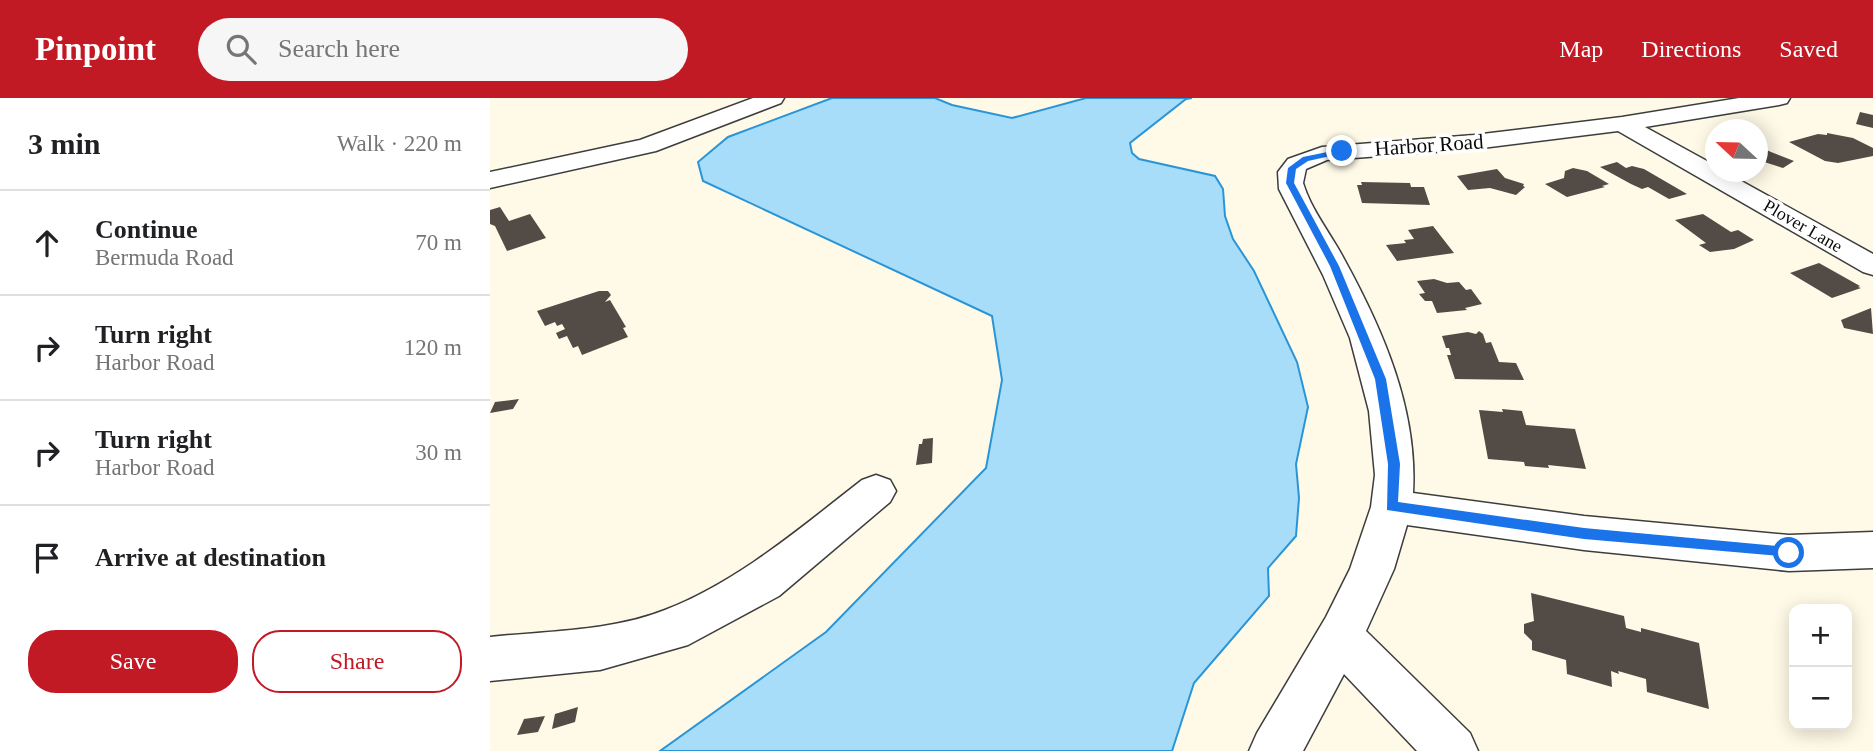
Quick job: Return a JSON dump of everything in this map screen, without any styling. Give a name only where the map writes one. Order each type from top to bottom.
[{"type":"street","points":[[490,180],[679,136],[773,98]]},
{"type":"street","name":"Harbor Road","points":[[1275,751],[1374,567],[1391,506],[1394,464],[1380,379],[1334,266],[1293,192],[1290,174],[1292,168],[1306,159],[1327,153],[1474,142],[1622,124],[1779,98]]},
{"type":"street","name":"Plover Lane","points":[[1622,124],[1873,266]]},
{"type":"street","points":[[490,659],[600,648],[672,630],[764,582],[876,491]]},
{"type":"street","points":[[1391,506],[1584,533],[1789,553],[1873,550]]},
{"type":"street","points":[[1338,635],[1452,751]]},
{"type":"water","points":[[832,98],[935,98],[952,105],[1012,118],[1086,98],[1192,98],[1186,99],[1130,143],[1132,153],[1139,159],[1215,176],[1223,189],[1225,216],[1233,239],[1254,271],[1297,362],[1308,407],[1296,464],[1299,498],[1296,536],[1268,568],[1269,596],[1194,683],[1172,751],[660,751],[826,632],[986,468],[1002,380],[992,316],[703,181],[698,162],[728,137]]},
{"type":"building","points":[[1860,112],[1873,115],[1873,128],[1856,124]]},
{"type":"building","points":[[1827,133],[1853,138],[1873,148],[1873,156],[1838,163],[1825,161],[1789,142]]},
{"type":"building","points":[[1768,151],[1794,161],[1783,168],[1768,163]]},
{"type":"building","points":[[1617,162],[1626,168],[1632,166],[1644,169],[1687,194],[1669,199],[1648,187],[1642,189],[1631,184],[1600,167]]},
{"type":"building","points":[[1573,168],[1587,171],[1609,184],[1567,197],[1545,184],[1564,178],[1565,171]]},
{"type":"building","points":[[1497,169],[1505,178],[1524,184],[1525,187],[1516,195],[1490,188],[1468,190],[1457,176]]},
{"type":"building","points":[[1361,182],[1410,183],[1411,187],[1424,187],[1430,205],[1362,203],[1357,185],[1362,185]]},
{"type":"building","points":[[500,207],[509,221],[530,214],[546,238],[507,251],[495,226],[490,224],[490,210]]},
{"type":"building","points":[[1703,214],[1731,232],[1738,230],[1754,240],[1734,249],[1710,252],[1699,245],[1706,243],[1675,220]]},
{"type":"building","points":[[1433,226],[1454,253],[1397,261],[1386,245],[1406,243],[1404,240],[1414,239],[1408,230]]},
{"type":"building","points":[[1819,263],[1861,288],[1832,298],[1790,273]]},
{"type":"building","points":[[1434,279],[1447,283],[1459,282],[1466,290],[1471,289],[1482,304],[1465,308],[1467,310],[1437,313],[1432,301],[1425,301],[1419,294],[1425,293],[1417,281]]},
{"type":"building","points":[[599,291],[608,291],[611,295],[605,302],[610,300],[626,327],[623,328],[628,337],[582,355],[578,346],[573,348],[567,336],[559,339],[556,333],[565,329],[562,324],[557,326],[555,322],[545,326],[537,311]]},
{"type":"building","points":[[1871,308],[1873,334],[1844,328],[1841,320]]},
{"type":"building","points":[[1479,331],[1486,343],[1491,342],[1499,362],[1516,363],[1524,380],[1455,379],[1447,355],[1451,355],[1449,348],[1446,348],[1442,336],[1468,332],[1476,334]]},
{"type":"building","points":[[519,399],[513,409],[490,413],[495,402]]},
{"type":"building","points":[[1502,409],[1522,411],[1526,425],[1575,429],[1586,469],[1548,465],[1549,468],[1525,466],[1524,462],[1488,459],[1479,410],[1503,412]]},
{"type":"building","points":[[933,438],[932,463],[916,465],[919,444],[922,444],[923,439]]},
{"type":"building","points":[[1531,593],[1624,616],[1626,628],[1641,632],[1641,628],[1699,643],[1709,709],[1647,692],[1646,679],[1618,671],[1619,674],[1611,671],[1612,687],[1567,674],[1566,660],[1532,650],[1532,641],[1524,633],[1524,624],[1534,621]]},
{"type":"building","points":[[578,707],[575,722],[552,729],[555,714]]},
{"type":"building","points":[[545,716],[538,732],[517,735],[524,719]]},
{"type":"route","points":[[1342,151],[1306,159],[1292,168],[1290,183],[1334,266],[1380,379],[1394,464],[1391,506],[1584,533],[1789,553]]}]
